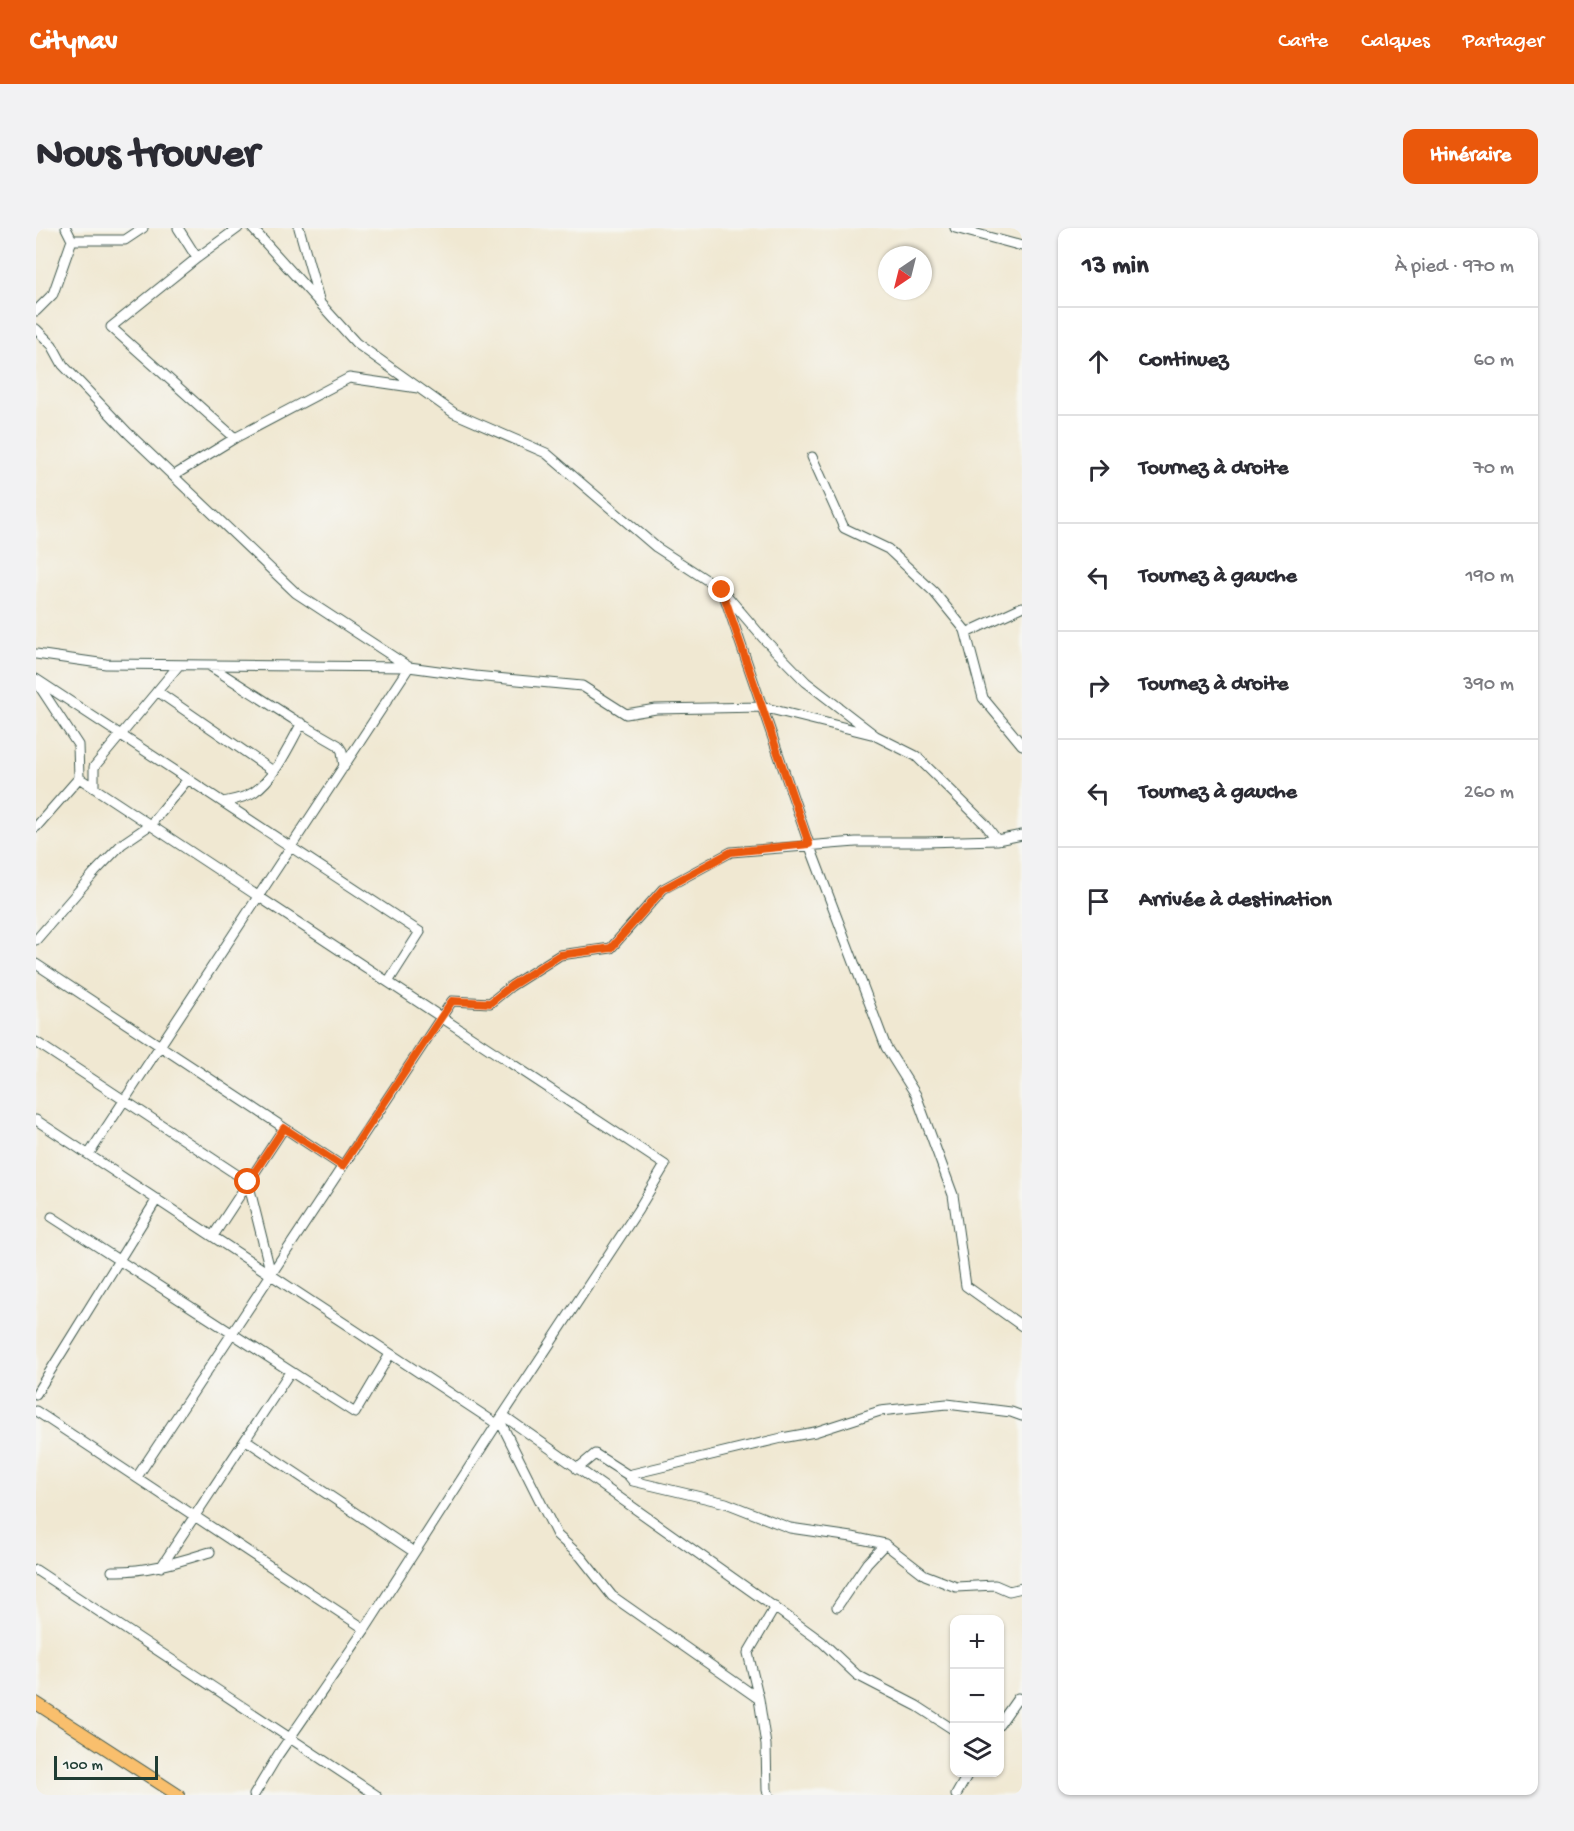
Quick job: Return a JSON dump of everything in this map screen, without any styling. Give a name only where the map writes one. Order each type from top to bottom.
[{"type":"main road","points":[[36,1703],[178,1795]]},
{"type":"street","points":[[36,311],[53,294],[72,240],[66,228]]},
{"type":"street","points":[[72,240],[125,240],[143,228]]},
{"type":"street","points":[[178,228],[197,258]]},
{"type":"street","points":[[235,438],[111,327],[238,228]]},
{"type":"street","points":[[252,228],[356,343],[454,413],[546,453],[656,546],[722,590],[763,638],[806,682],[876,736],[916,756],[985,824],[997,840]]},
{"type":"street","points":[[299,228],[321,305]]},
{"type":"street","points":[[955,228],[1022,246]]},
{"type":"street","points":[[36,329],[52,345],[63,365],[128,433],[296,593],[409,667]]},
{"type":"street","points":[[173,476],[235,438],[349,378],[419,388]]},
{"type":"street","points":[[812,457],[844,528],[888,549],[934,592],[966,633],[983,698],[1022,745]]},
{"type":"street","points":[[722,590],[809,844],[886,1047],[916,1095],[953,1195],[966,1286],[1022,1326]]},
{"type":"street","points":[[966,633],[1022,607]]},
{"type":"street","points":[[36,654],[106,664],[409,667],[582,686],[626,714],[657,709],[762,707],[876,736]]},
{"type":"street","points":[[94,788],[94,767],[179,665]]},
{"type":"street","points":[[210,666],[338,745],[342,751],[344,767]]},
{"type":"street","points":[[89,1154],[409,667]]},
{"type":"street","points":[[36,680],[420,932],[388,982]]},
{"type":"street","points":[[36,680],[78,745],[79,778],[36,827]]},
{"type":"street","points":[[157,691],[273,771]]},
{"type":"street","points":[[223,802],[237,800],[253,793],[273,771],[302,723]]},
{"type":"street","points":[[79,778],[665,1165],[366,1629],[254,1795]]},
{"type":"street","points":[[36,940],[122,844],[150,825],[188,779]]},
{"type":"street","points":[[137,1477],[452,1001],[490,1003],[511,986],[560,955],[611,948],[663,889],[731,852],[809,844],[997,840],[1022,835]]},
{"type":"street","points":[[36,964],[342,1166]]},
{"type":"street","points":[[36,1042],[248,1182],[271,1274]]},
{"type":"street","points":[[36,1120],[390,1354],[577,1469],[775,1607],[822,1642],[857,1675],[917,1706],[950,1727]]},
{"type":"street","points":[[213,1236],[284,1128]]},
{"type":"street","points":[[36,1394],[156,1199]]},
{"type":"street","points":[[52,1217],[355,1413],[390,1354]]},
{"type":"street","points":[[161,1567],[291,1372]]},
{"type":"street","points":[[628,1475],[815,1432],[880,1411],[946,1404],[1011,1412],[1022,1416]]},
{"type":"street","points":[[36,1410],[366,1629]]},
{"type":"street","points":[[500,1420],[557,1535],[581,1557],[612,1596],[759,1699]]},
{"type":"street","points":[[246,1440],[414,1552]]},
{"type":"street","points":[[577,1469],[595,1454],[628,1475],[633,1481],[726,1503],[790,1528],[885,1544],[925,1575],[956,1587],[994,1585],[1010,1591],[1022,1588]]},
{"type":"street","points":[[837,1607],[867,1563],[885,1544]]},
{"type":"street","points":[[112,1571],[133,1572],[161,1567],[210,1552]]},
{"type":"street","points":[[36,1570],[376,1795]]},
{"type":"street","points":[[769,1795],[766,1745],[759,1699],[748,1653],[775,1607]]},
{"type":"street","points":[[1000,1723],[1018,1698],[1022,1701]]},
{"type":"street","points":[[956,1795],[967,1777]]},
{"type":"route","points":[[248,1182],[284,1128],[342,1166],[452,1001],[490,1003],[511,986],[560,955],[611,948],[663,889],[731,852],[809,844],[722,590]]}]
